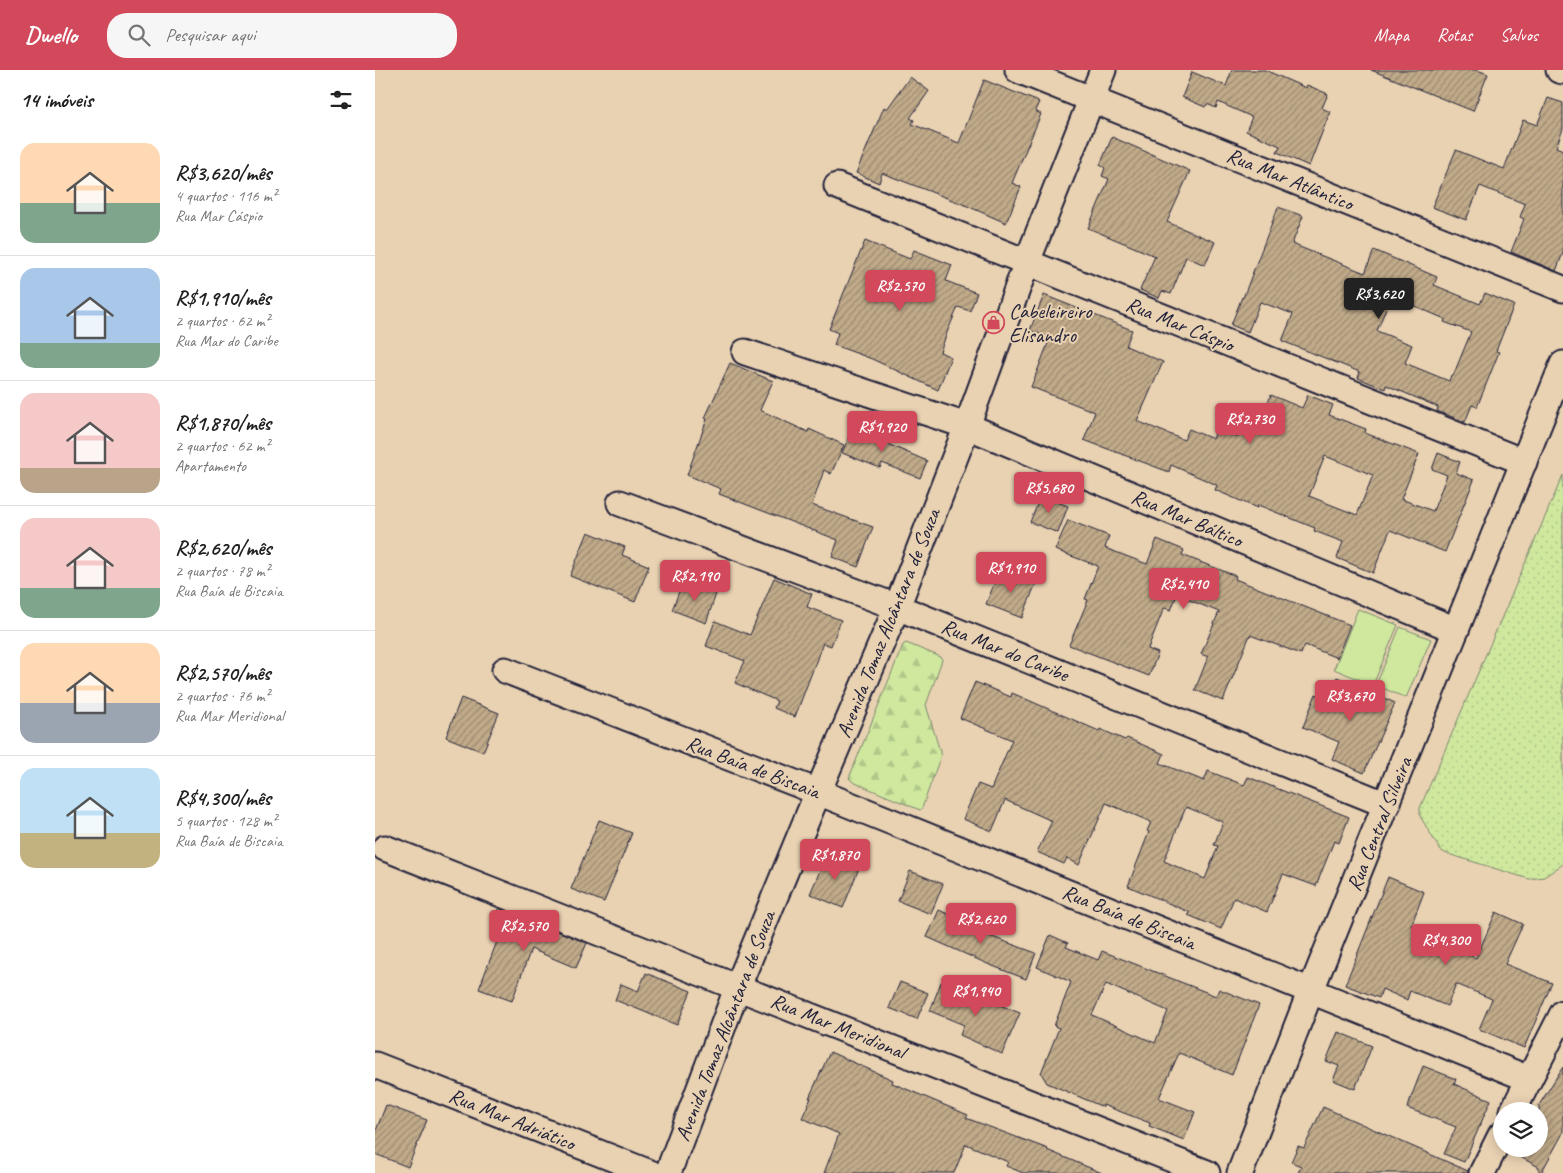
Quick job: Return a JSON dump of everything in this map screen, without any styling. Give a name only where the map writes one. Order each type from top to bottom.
[{"type":"street","name":"Rua Mar Atlântico","points":[[1018,70],[1563,289]]},
{"type":"street","name":"Avenida Tomaz Alcântara de Souza","points":[[668,1173],[738,986],[897,607],[967,426],[1027,262],[1103,70]]},
{"type":"street","points":[[1559,70],[1563,72]]},
{"type":"street","name":"Rua Mar Cáspio","points":[[837,186],[1523,462]]},
{"type":"street","name":"Rua Mar Báltico","points":[[745,352],[967,426],[1456,630]]},
{"type":"street","name":"Rua Central Silveira","points":[[1240,1173],[1311,990],[1563,364]]},
{"type":"street","name":"Rua Mar do Caribe","points":[[620,503],[897,607],[1387,805]]},
{"type":"street","name":"Rua Baía de Biscaia","points":[[505,670],[818,792],[1529,1079]]},
{"type":"street","name":"Rua Mar Meridional","points":[[385,848],[1207,1173]]},
{"type":"street","points":[[1518,1102],[1563,1013]]},
{"type":"street","name":"Rua Mar Adriático","points":[[375,1064],[649,1173]]},
{"type":"green space","points":[[1563,475],[1563,864],[1544,877],[1529,879],[1440,850],[1420,816],[1420,808]]},
{"type":"green space","points":[[1358,609],[1398,625],[1373,685],[1334,669]]},
{"type":"green space","points":[[1400,627],[1431,639],[1406,698],[1376,685]]},
{"type":"green space","points":[[906,643],[941,657],[942,660],[926,705],[941,755],[920,810],[853,782],[849,778],[903,645]]},
{"type":"building","points":[[1232,70],[1265,70],[1306,88],[1307,85],[1328,94],[1322,108],[1330,112],[1309,166],[1277,152],[1280,146],[1246,131],[1252,117],[1218,102],[1216,108],[1207,104],[1205,107],[1182,97],[1192,72],[1226,86]]},
{"type":"building","points":[[1371,70],[1477,70],[1488,74],[1473,111]]},
{"type":"building","points":[[910,77],[929,91],[910,118],[914,120],[912,124],[959,143],[984,80],[1039,102],[1035,111],[1041,114],[1012,183],[1021,187],[1006,223],[882,173],[879,183],[856,173],[884,107],[887,109]]},
{"type":"building","points":[[1548,98],[1563,103],[1563,129],[1556,147],[1563,150],[1563,253],[1556,271],[1511,252],[1524,219],[1520,217],[1525,204],[1480,186],[1466,220],[1432,207],[1456,150],[1504,169],[1523,120],[1537,125]]},
{"type":"building","points":[[1112,137],[1190,171],[1167,222],[1215,242],[1205,265],[1186,257],[1171,294],[1162,291],[1159,298],[1140,290],[1155,256],[1088,228],[1109,179],[1102,176],[1105,168],[1100,165]]},
{"type":"building","points":[[1278,207],[1303,216],[1292,244],[1365,273],[1374,250],[1437,277],[1434,285],[1480,304],[1485,293],[1514,305],[1496,351],[1499,352],[1477,407],[1472,405],[1465,422],[1437,411],[1438,407],[1386,385],[1385,389],[1358,378],[1360,372],[1282,341],[1293,314],[1260,302],[1248,332],[1231,325]],"holes":[[[1391,296],[1445,319],[1444,322],[1471,332],[1453,376],[1451,375],[1449,381],[1405,363],[1412,345],[1377,331]]]},
{"type":"building","points":[[865,241],[910,259],[914,250],[952,265],[946,281],[977,293],[970,311],[958,307],[948,330],[940,352],[951,357],[938,390],[872,359],[834,345],[838,333],[829,329]]},
{"type":"building","points":[[1044,295],[1132,330],[1126,346],[1163,362],[1137,421],[1184,440],[1189,429],[1213,439],[1217,428],[1238,437],[1246,418],[1260,424],[1271,395],[1302,408],[1308,395],[1333,405],[1329,415],[1366,429],[1365,433],[1419,454],[1401,499],[1433,511],[1447,475],[1432,469],[1438,453],[1460,462],[1456,473],[1474,480],[1445,552],[1390,530],[1373,573],[1337,558],[1343,542],[1314,531],[1315,528],[1258,505],[1257,508],[1215,490],[1217,485],[1171,465],[1169,472],[1084,440],[1095,412],[1031,387],[1050,338],[1030,330]],"holes":[[[1325,456],[1373,475],[1357,515],[1309,496]]]},
{"type":"building","points":[[730,363],[773,381],[760,410],[808,432],[809,429],[844,445],[831,474],[824,470],[812,505],[873,527],[858,567],[832,557],[838,540],[719,494],[721,489],[687,475],[707,419],[705,418]]},
{"type":"building","points":[[853,427],[927,461],[920,478],[882,463],[880,468],[842,453]]},
{"type":"building","points":[[1041,496],[1068,506],[1058,533],[1030,522]]},
{"type":"building","points":[[1068,520],[1109,536],[1105,548],[1147,564],[1157,539],[1184,550],[1182,555],[1236,576],[1235,579],[1350,625],[1337,658],[1305,645],[1301,654],[1250,635],[1223,701],[1195,690],[1208,657],[1201,654],[1219,612],[1177,595],[1171,610],[1164,608],[1150,643],[1148,649],[1158,653],[1149,676],[1069,645],[1088,600],[1085,599],[1098,566],[1055,550]]},
{"type":"building","points":[[588,532],[625,547],[622,555],[649,566],[635,602],[570,576]]},
{"type":"building","points":[[1000,569],[1036,583],[1022,618],[986,604]]},
{"type":"building","points":[[774,578],[812,594],[807,607],[841,620],[831,646],[823,643],[795,717],[774,708],[777,701],[735,683],[745,661],[706,646],[715,621],[750,635]]},
{"type":"building","points":[[695,583],[717,591],[706,623],[672,610],[682,584],[693,588]]},
{"type":"building","points":[[1337,677],[1395,703],[1364,773],[1332,759],[1339,742],[1303,727],[1316,694],[1327,699]]},
{"type":"building","points":[[975,682],[1011,697],[1012,693],[1099,731],[1100,729],[1125,740],[1127,738],[1164,754],[1160,763],[1204,781],[1208,771],[1244,785],[1248,777],[1349,817],[1339,843],[1334,841],[1316,886],[1283,874],[1267,912],[1234,898],[1221,929],[1188,915],[1189,912],[1128,886],[1151,822],[1106,803],[1079,865],[1067,858],[1064,864],[1037,852],[1052,821],[1005,800],[992,831],[963,819],[978,784],[991,789],[1012,740],[960,718]],"holes":[[[1186,807],[1223,822],[1214,845],[1218,846],[1205,879],[1164,861]]]},
{"type":"building","points":[[461,698],[499,713],[483,752],[446,737]]},
{"type":"building","points":[[599,820],[632,833],[604,902],[571,889]]},
{"type":"building","points":[[827,854],[859,868],[843,908],[810,894]]},
{"type":"building","points":[[910,871],[943,884],[931,914],[898,901]]},
{"type":"building","points":[[1388,877],[1424,892],[1411,926],[1432,934],[1430,938],[1476,958],[1496,912],[1523,924],[1505,964],[1552,983],[1524,1048],[1479,1029],[1492,999],[1456,984],[1447,1006],[1410,991],[1407,1000],[1382,989],[1379,998],[1345,985]]},
{"type":"building","points":[[499,908],[587,943],[576,968],[531,949],[512,1001],[479,989],[502,928],[493,925]]},
{"type":"building","points":[[939,910],[975,926],[973,930],[1036,953],[1026,979],[927,937]]},
{"type":"building","points":[[1050,935],[1068,943],[1066,947],[1098,960],[1102,951],[1216,996],[1219,989],[1259,1005],[1232,1075],[1179,1053],[1159,1098],[1195,1112],[1184,1140],[1149,1126],[1150,1123],[1103,1105],[1103,1107],[1047,1083],[1041,1073],[1059,1028],[1054,1026],[1071,982],[1037,967]],"holes":[[[1106,984],[1168,1011],[1155,1043],[1092,1015]]]},
{"type":"building","points":[[646,973],[691,991],[677,1025],[615,1000],[621,984],[638,991]]},
{"type":"building","points":[[900,982],[928,993],[917,1019],[889,1008]]},
{"type":"building","points":[[941,982],[1020,1013],[1002,1054],[960,1035],[964,1025],[930,1011]]},
{"type":"building","points":[[1338,1032],[1372,1046],[1355,1089],[1333,1080],[1339,1066],[1326,1061]]},
{"type":"building","points":[[830,1052],[893,1080],[892,1083],[968,1115],[966,1118],[1048,1149],[1102,1173],[1023,1173],[1006,1166],[1008,1162],[966,1144],[954,1173],[824,1173],[839,1134],[802,1118]]},
{"type":"building","points":[[1423,1066],[1456,1079],[1454,1084],[1491,1100],[1464,1162],[1444,1154],[1456,1127],[1407,1108]]},
{"type":"building","points":[[1563,1067],[1563,1133],[1541,1173],[1539,1173],[1539,1167],[1520,1157],[1548,1157],[1548,1102],[1541,1102]]},
{"type":"building","points":[[386,1105],[427,1120],[408,1167],[375,1154],[375,1133]]},
{"type":"building","points":[[1323,1107],[1468,1171],[1468,1173],[1298,1173],[1301,1166],[1291,1162],[1298,1146],[1304,1148]]},
{"type":"place","name":"Cabeleireiro Elisandro","points":[[993,323]]}]
